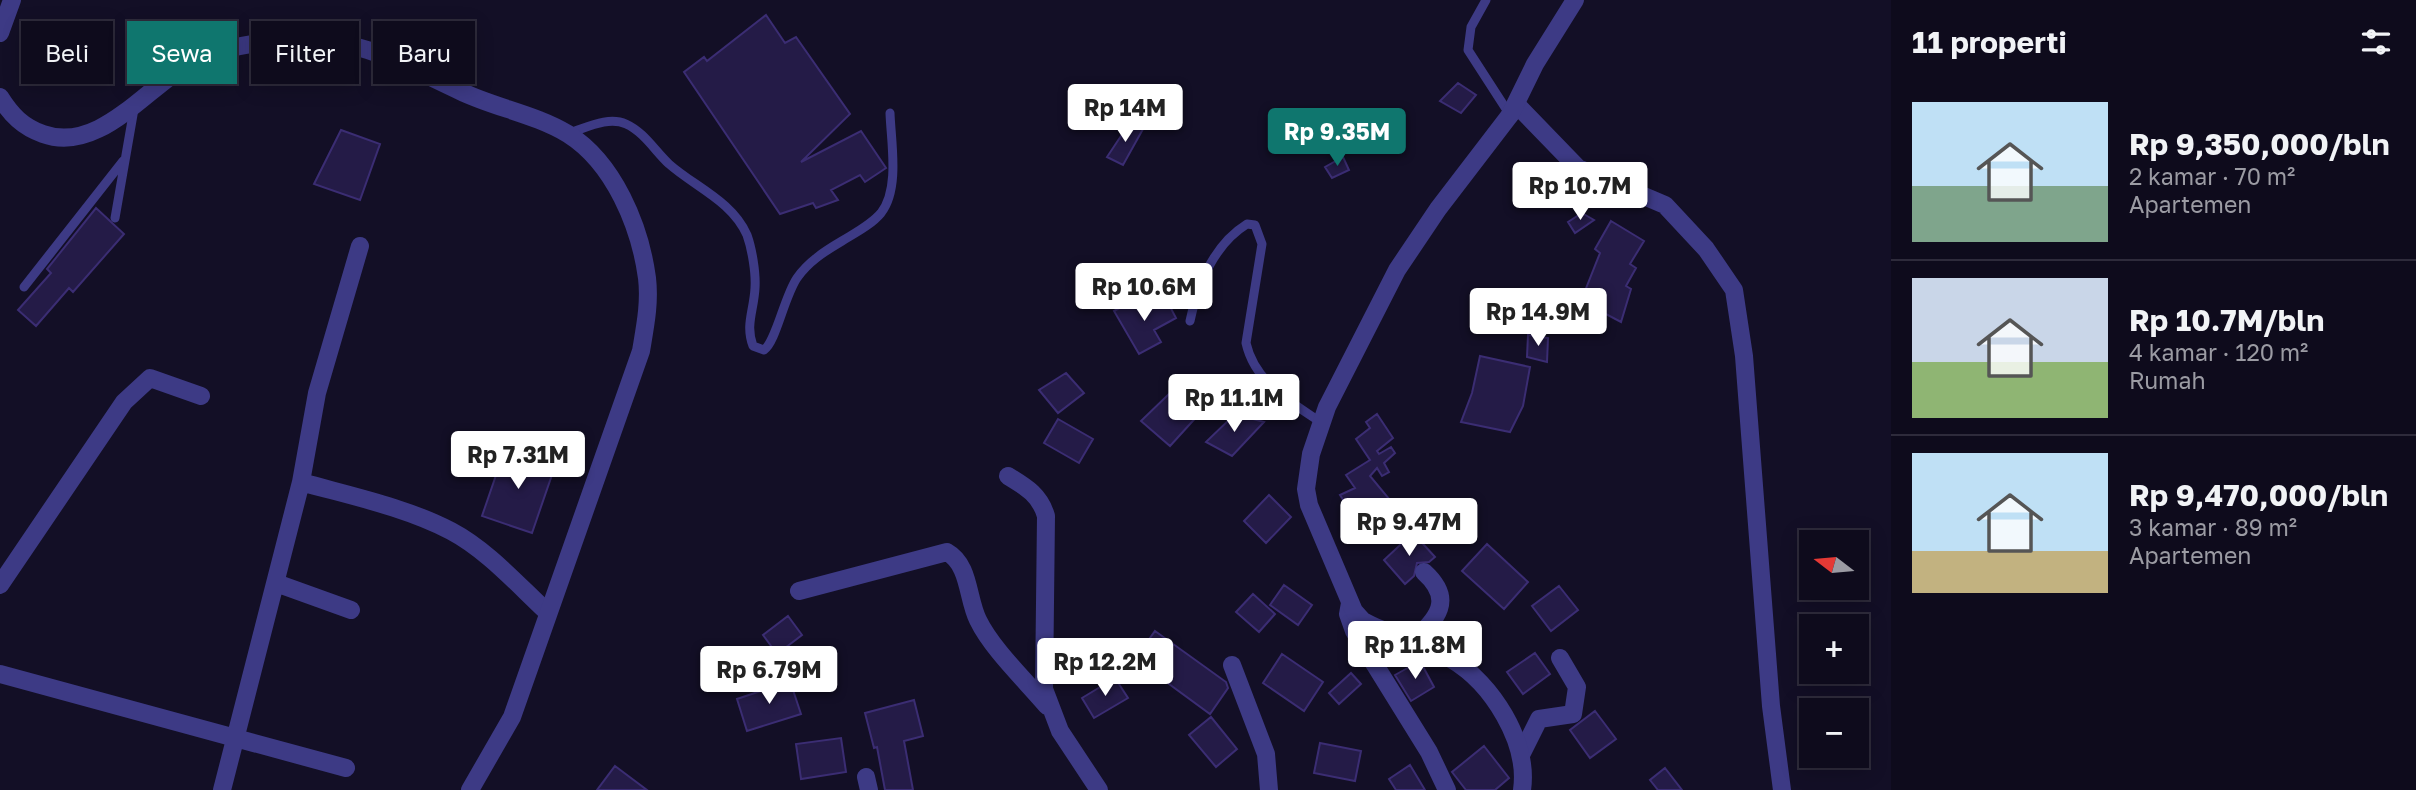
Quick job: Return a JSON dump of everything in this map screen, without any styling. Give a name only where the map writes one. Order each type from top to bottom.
[{"type":"street","points":[[0,33],[12,0]]},
{"type":"street","points":[[1510,115],[1535,64],[1575,0]]},
{"type":"street","points":[[0,97],[20,123],[53,138],[77,137],[134,107],[168,76],[199,59],[267,42],[314,39],[350,44],[393,59],[485,103],[543,121],[568,134],[588,149],[618,185],[647,278],[647,318],[630,386],[547,611],[512,716],[470,790]]},
{"type":"street","points":[[1522,790],[1521,755],[1509,726],[1490,695],[1452,660],[1363,621],[1350,603],[1306,489],[1311,454],[1322,423],[1370,319],[1397,270],[1438,209],[1516,104],[1578,168],[1665,205],[1706,249],[1734,290],[1744,356],[1771,706],[1782,790]]},
{"type":"street","points":[[222,790],[302,482],[317,393],[360,246]]},
{"type":"street","points":[[0,585],[124,402],[142,383],[150,378],[201,396]]},
{"type":"street","points":[[1008,475],[1032,491],[1042,502],[1046,516],[1043,667],[1049,709]]},
{"type":"street","points":[[302,482],[396,509],[452,531],[487,557],[547,611]]},
{"type":"street","points":[[799,591],[947,552],[961,563],[977,619],[985,633],[1049,709],[1066,741],[1099,790]]},
{"type":"street","points":[[1413,642],[1434,621],[1440,607],[1436,583],[1424,572]]},
{"type":"street","points":[[276,583],[351,610]]},
{"type":"street","points":[[1350,603],[1348,614],[1353,631],[1429,752],[1447,790]]},
{"type":"street","points":[[1521,755],[1539,719],[1573,714],[1577,705],[1577,687],[1560,658]]},
{"type":"street","points":[[1232,665],[1263,744],[1269,790]]},
{"type":"street","points":[[0,674],[346,768]]},
{"type":"lane","points":[[1486,0],[1471,27],[1468,50],[1510,115]]},
{"type":"lane","points":[[116,218],[123,161],[134,107]]},
{"type":"lane","points":[[568,134],[609,121],[625,123],[644,137],[668,163],[718,198],[747,235],[755,288],[749,317],[749,336],[753,346],[764,350],[774,338],[784,299],[799,274],[823,252],[872,221],[885,206],[891,178],[890,113]]},
{"type":"lane","points":[[24,287],[123,161]]},
{"type":"lane","points":[[1190,321],[1204,275],[1223,245],[1247,224],[1255,225],[1262,244],[1246,344],[1250,359],[1276,391],[1322,423]]},
{"type":"building","points":[[766,15],[785,43],[796,37],[850,114],[801,162],[861,131],[886,168],[865,182],[860,175],[831,190],[838,200],[816,208],[813,203],[780,214],[684,72],[704,57],[707,61]]},
{"type":"building","points":[[1458,83],[1476,95],[1461,113],[1440,101]]},
{"type":"building","points":[[1129,124],[1143,129],[1123,165],[1107,157]]},
{"type":"building","points":[[341,130],[380,144],[360,200],[314,184]]},
{"type":"building","points":[[1343,157],[1349,170],[1332,178],[1325,167]]},
{"type":"building","points":[[1525,185],[1575,188],[1576,201],[1526,196]]},
{"type":"building","points":[[96,208],[124,234],[73,292],[69,288],[36,326],[18,310],[51,273],[47,269]]},
{"type":"building","points":[[1582,213],[1594,220],[1575,233],[1568,222]]},
{"type":"building","points":[[1611,221],[1644,241],[1630,264],[1636,268],[1626,286],[1631,289],[1621,322],[1581,301],[1600,253],[1595,249]]},
{"type":"building","points":[[1166,299],[1176,318],[1154,330],[1161,342],[1139,354],[1114,311],[1134,300],[1142,312]]},
{"type":"building","points":[[1528,335],[1548,338],[1547,362],[1527,357]]},
{"type":"building","points":[[1480,356],[1530,367],[1523,406],[1510,432],[1461,422],[1472,393]]},
{"type":"building","points":[[1066,373],[1084,393],[1058,413],[1039,390]]},
{"type":"building","points":[[1173,390],[1200,413],[1170,446],[1141,421]]},
{"type":"building","points":[[1235,414],[1264,422],[1232,456],[1206,442]]},
{"type":"building","points":[[1377,414],[1393,438],[1377,451],[1379,454],[1391,447],[1395,453],[1384,463],[1389,472],[1382,476],[1377,468],[1370,476],[1390,500],[1353,516],[1340,495],[1355,488],[1346,475],[1370,460],[1356,439],[1370,428],[1366,422]]},
{"type":"building","points":[[1058,419],[1093,439],[1079,463],[1044,443]]},
{"type":"building","points":[[505,449],[555,466],[532,533],[482,516]]},
{"type":"building","points":[[1269,495],[1291,517],[1266,543],[1244,521]]},
{"type":"building","points":[[1413,533],[1435,557],[1429,562],[1417,563],[1414,576],[1405,584],[1384,560]]},
{"type":"building","points":[[1487,544],[1528,582],[1504,609],[1462,571]]},
{"type":"building","points":[[1284,585],[1312,605],[1298,625],[1270,605]]},
{"type":"building","points":[[1559,586],[1578,610],[1551,631],[1532,606]]},
{"type":"building","points":[[1253,594],[1275,614],[1259,632],[1236,612]]},
{"type":"building","points":[[788,616],[802,635],[777,654],[763,635]]},
{"type":"building","points":[[1155,631],[1226,682],[1228,688],[1210,714],[1135,659]]},
{"type":"building","points":[[1535,653],[1550,674],[1523,694],[1507,672]]},
{"type":"building","points":[[1282,654],[1323,682],[1304,711],[1263,683]]},
{"type":"building","points":[[1420,661],[1434,687],[1411,701],[1395,675]]},
{"type":"building","points":[[1351,673],[1361,684],[1339,704],[1329,693]]},
{"type":"building","points":[[1115,678],[1128,698],[1094,718],[1082,698]]},
{"type":"building","points":[[790,681],[801,714],[747,731],[737,699]]},
{"type":"building","points":[[914,700],[923,736],[904,741],[913,790],[885,790],[877,747],[874,748],[865,713]]},
{"type":"building","points":[[1595,711],[1616,739],[1590,758],[1570,730]]},
{"type":"building","points":[[1211,717],[1237,749],[1216,767],[1189,735]]},
{"type":"building","points":[[841,738],[846,772],[801,779],[796,744]]},
{"type":"building","points":[[1320,743],[1361,751],[1355,781],[1314,773]]},
{"type":"building","points":[[1484,746],[1509,778],[1495,790],[1466,790],[1452,772]]},
{"type":"building","points":[[1410,765],[1425,790],[1396,790],[1389,779]]},
{"type":"building","points":[[615,766],[647,790],[597,790]]},
{"type":"building","points":[[1665,768],[1682,790],[1658,790],[1650,780]]}]
